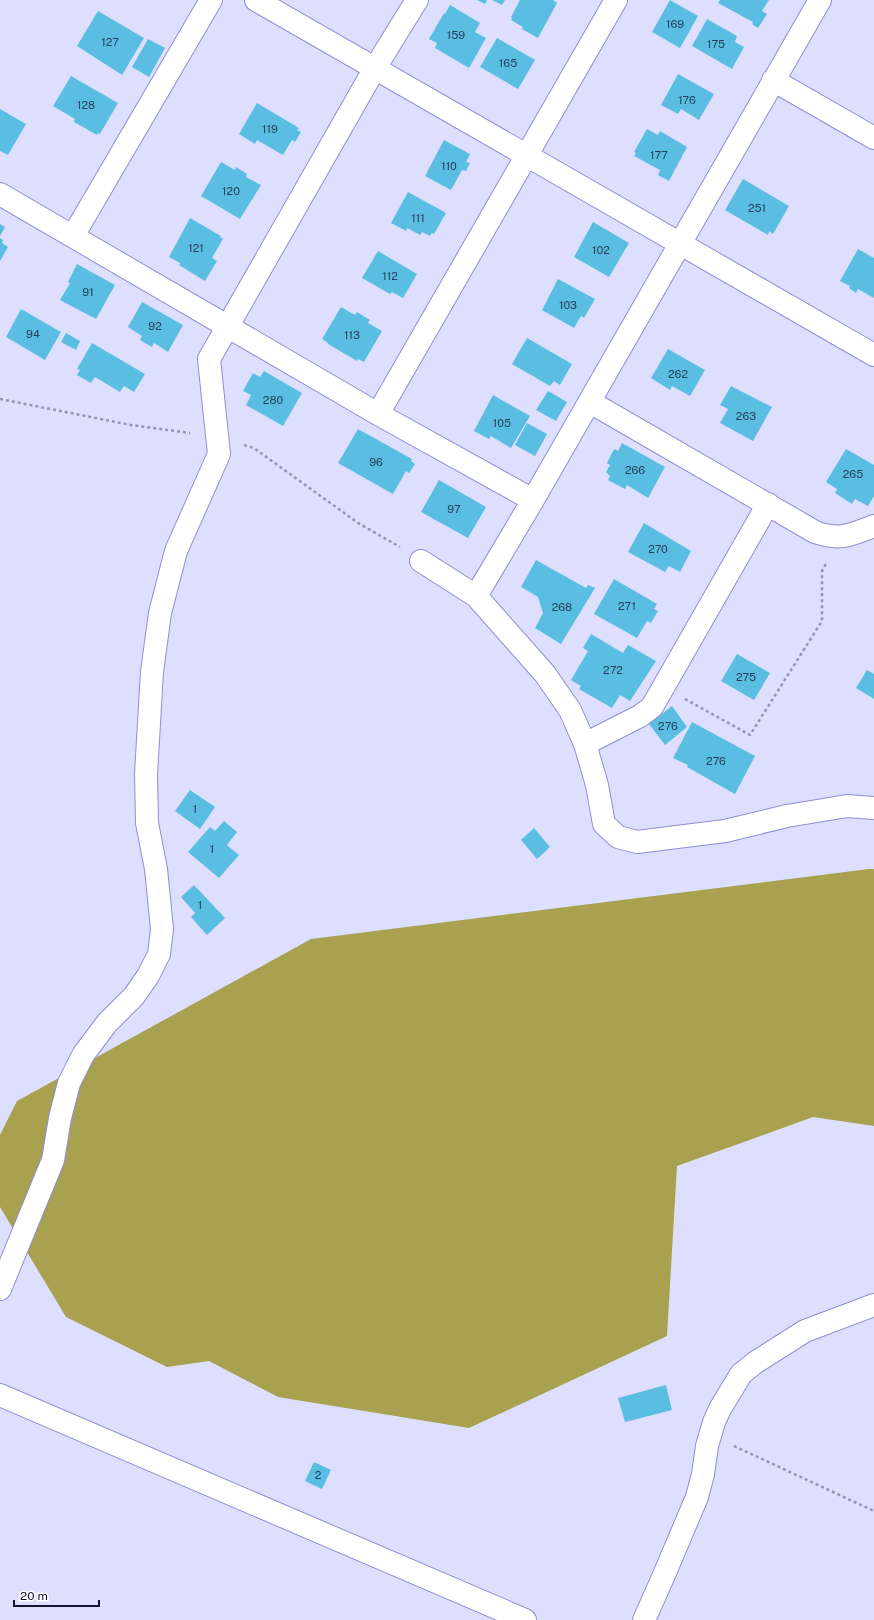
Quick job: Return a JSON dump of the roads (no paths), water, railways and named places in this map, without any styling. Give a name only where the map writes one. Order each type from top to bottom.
[{"type":"street","points":[[73,236],[211,0]]},
{"type":"street","points":[[256,0],[874,356]]},
{"type":"street","points":[[0,1289],[53,1160],[60,1118],[69,1082],[83,1055],[106,1023],[134,996],[148,976],[159,954],[162,929],[156,869],[147,822],[146,774],[152,672],[160,613],[176,551],[219,454],[209,359],[375,68],[417,0]]},
{"type":"street","points":[[378,414],[616,0]]},
{"type":"street","points":[[476,596],[590,402],[820,0]]},
{"type":"street","points":[[773,80],[874,138]]},
{"type":"street","points":[[0,194],[378,414],[533,500]]},
{"type":"street","points":[[590,402],[815,532],[835,538],[850,535],[874,526]]},
{"type":"street","points":[[585,744],[647,712],[652,707],[768,504]]},
{"type":"street","points":[[422,561],[476,596],[546,674],[570,710],[585,744],[597,785],[604,824],[618,836],[637,842],[725,831],[786,816],[847,806],[874,808]]},
{"type":"street","points":[[644,1620],[697,1497],[703,1474],[707,1446],[714,1422],[741,1374],[756,1362],[805,1331],[874,1305]]},
{"type":"street","points":[[0,1395],[525,1620]]}]
